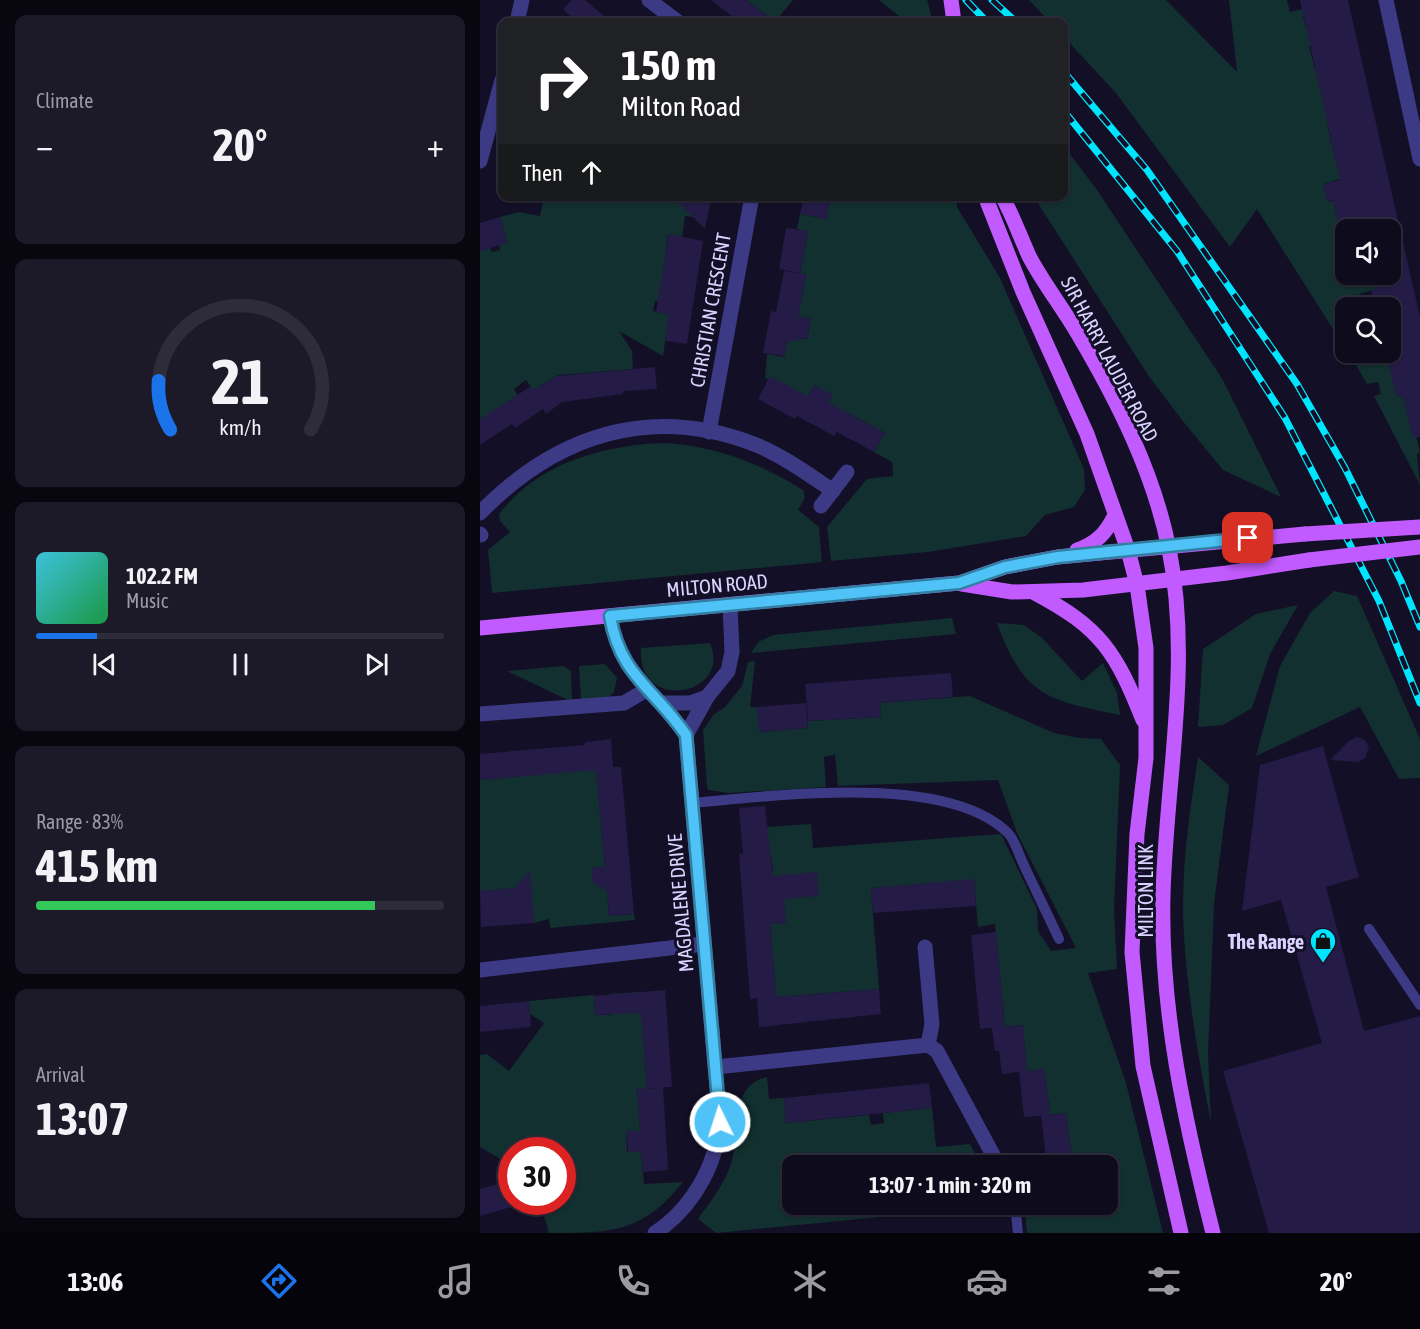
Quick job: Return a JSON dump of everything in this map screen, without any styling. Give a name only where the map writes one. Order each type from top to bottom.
[{"type":"main road","points":[[951,0],[953,18]]},
{"type":"main road","points":[[987,201],[1023,292],[1087,434],[1128,550]]},
{"type":"main road","name":"SIR HARRY LAUDER ROAD","points":[[1004,201],[1030,257],[1079,336],[1131,437],[1149,480],[1168,546]]},
{"type":"main road","points":[[1058,557],[1092,545],[1107,531],[1115,515]]},
{"type":"main road","name":"MILTON ROAD","points":[[959,583],[1005,567],[1058,557],[1305,534],[1420,526]]},
{"type":"main road","name":"MILTON LINK","points":[[1168,546],[1179,630],[1178,705],[1163,898],[1166,971],[1176,1069],[1191,1147],[1213,1233]]},
{"type":"main road","name":"MILTON ROAD","points":[[480,628],[959,583],[1035,593],[1137,585],[1309,560],[1420,547]]},
{"type":"main road","name":"MILTON LINK","points":[[1128,550],[1137,585],[1146,648],[1146,758],[1136,844],[1132,952],[1143,1066],[1180,1233]]},
{"type":"main road","points":[[1035,593],[1077,617],[1104,642],[1126,678],[1146,728]]},
{"type":"street","points":[[518,18],[522,0]]},
{"type":"street","points":[[649,0],[673,18]]},
{"type":"street","points":[[1386,0],[1420,159]]},
{"type":"street","points":[[480,161],[498,95]]},
{"type":"street","name":"CHRISTIAN CRESCENT","points":[[709,432],[751,201]]},
{"type":"street","points":[[480,513],[537,464],[577,443],[641,428],[663,427],[709,432],[764,449],[833,490]]},
{"type":"street","points":[[821,506],[847,472]]},
{"type":"street","points":[[610,616],[620,651],[631,672],[646,690],[662,703],[686,735],[708,697],[722,681],[732,656],[730,605]]},
{"type":"street","points":[[480,714],[624,703],[646,690]]},
{"type":"street","points":[[662,703],[690,703],[708,697]]},
{"type":"street","name":"MAGDALENE DRIVE","points":[[655,1233],[685,1206],[699,1185],[713,1155],[720,1122],[686,735]]},
{"type":"street","points":[[480,970],[705,944]]},
{"type":"street","points":[[925,947],[932,1024],[928,1045]]},
{"type":"street","points":[[716,1067],[928,1045],[937,1051],[993,1155]]},
{"type":"lane","points":[[692,802],[811,795],[909,794],[947,801],[968,808],[1009,833],[1059,939]]},
{"type":"lane","points":[[1369,929],[1420,1005]]},
{"type":"lane","points":[[1016,1215],[1018,1233]]},
{"type":"green space","points":[[746,0],[793,0],[778,18],[770,18]]},
{"type":"green space","points":[[879,0],[927,0],[932,18],[898,18],[899,16]]},
{"type":"green space","points":[[1029,0],[1166,0],[1237,72],[1229,0],[1287,0],[1290,12],[1343,0],[1348,2],[1349,6],[1303,16],[1306,28],[1313,27],[1316,44],[1309,46],[1315,69],[1322,68],[1328,128],[1340,179],[1323,184],[1328,202],[1352,196],[1334,204],[1338,219],[1335,219],[1335,285],[1376,285],[1377,289],[1359,294],[1360,297],[1335,297],[1335,332],[1257,209],[1230,247],[1116,93],[1068,41],[1068,18],[1046,18]]},
{"type":"green space","points":[[1068,151],[1097,190],[1223,380],[1281,497],[1223,470],[1148,375],[1037,201],[1068,201]]},
{"type":"green space","points":[[543,201],[711,201],[707,219],[685,216],[682,237],[668,235],[666,252],[679,254],[671,303],[655,301],[653,311],[669,314],[663,356],[619,331],[632,351],[633,369],[559,375],[533,390],[526,380],[514,389],[520,399],[480,419],[480,251],[490,248],[492,252],[500,250],[499,245],[507,243],[500,217],[519,212],[540,216]]},
{"type":"green space","points":[[830,201],[956,201],[957,207],[1000,278],[1084,469],[1085,490],[1074,507],[1045,515],[1026,536],[928,552],[831,561],[827,527],[867,479],[893,476],[892,462],[874,452],[885,433],[848,413],[826,406],[832,395],[814,385],[806,400],[765,378],[767,354],[784,357],[789,336],[807,339],[811,319],[798,316],[806,275],[800,273],[808,232],[797,229],[800,214],[826,219]]},
{"type":"green space","points":[[1355,363],[1388,363],[1397,397],[1403,396],[1405,404],[1420,400],[1414,428],[1420,452],[1417,454],[1420,485],[1374,396],[1381,394],[1378,382],[1367,384]]},
{"type":"green space","points":[[664,443],[701,448],[736,457],[803,490],[805,498],[798,510],[819,527],[822,562],[492,593],[488,550],[510,532],[500,521],[499,514],[515,496],[552,470],[573,460],[618,448]]},
{"type":"green space","points":[[1334,591],[1357,596],[1420,739],[1420,778],[1399,779],[1360,707],[1256,756],[1280,666],[1310,613]]},
{"type":"green space","points":[[1298,605],[1270,654],[1252,708],[1223,725],[1198,727],[1203,649],[1256,614]]},
{"type":"green space","points":[[952,618],[956,634],[751,653],[758,642],[773,635]]},
{"type":"green space","points":[[997,623],[1024,625],[1042,638],[1082,681],[1103,663],[1117,693],[1120,715],[1074,705],[1042,691],[1029,681],[1017,666]]},
{"type":"green space","points":[[710,643],[713,661],[708,675],[697,685],[682,690],[667,689],[653,683],[643,669],[641,648]]},
{"type":"green space","points":[[755,661],[750,707],[757,707],[760,732],[808,728],[808,721],[881,717],[880,703],[970,696],[1054,733],[1101,739],[1120,765],[1114,909],[1117,969],[1088,973],[1126,1083],[1163,1233],[1027,1233],[1025,1215],[1118,1215],[1118,1155],[1071,1155],[1066,1113],[1050,1115],[1044,1069],[1027,1071],[1023,1025],[1005,1027],[995,924],[978,927],[974,880],[871,888],[879,989],[776,997],[770,924],[786,923],[767,886],[773,869],[766,827],[811,824],[813,848],[1001,834],[1037,909],[1038,931],[1051,951],[1076,948],[1017,833],[998,780],[838,786],[835,755],[824,757],[826,787],[728,793],[709,790],[703,730],[714,714],[724,708],[742,686],[748,662]]},
{"type":"green space","points":[[605,664],[617,678],[614,692],[607,699],[581,701],[579,666]]},
{"type":"green space","points":[[563,666],[571,671],[572,702],[507,671]]},
{"type":"green space","points":[[1198,757],[1229,785],[1214,904],[1208,1055],[1211,1123],[1191,1007],[1183,914],[1186,846]]},
{"type":"green space","points":[[596,769],[605,867],[592,868],[593,883],[607,887],[609,916],[634,914],[635,920],[550,928],[549,919],[534,923],[527,881],[520,881],[518,888],[484,891],[480,896],[480,780]]},
{"type":"green space","points":[[640,992],[647,1089],[637,1090],[640,1131],[626,1132],[627,1152],[641,1151],[644,1184],[683,1182],[654,1211],[624,1227],[591,1232],[549,1233],[544,1215],[576,1215],[576,1137],[498,1137],[498,1157],[480,1147],[480,1055],[487,1054],[509,1071],[544,1023],[530,1014],[529,1001],[594,995],[595,1015],[610,1015],[609,994]]},
{"type":"green space","points":[[767,1077],[769,1099],[784,1098],[786,1123],[869,1115],[871,1125],[884,1123],[883,1113],[932,1108],[936,1147],[970,1144],[976,1155],[782,1155],[782,1215],[900,1215],[716,1233],[698,1219],[728,1172],[734,1153],[741,1101],[746,1090],[755,1082]]},
{"type":"building","points":[[571,0],[585,0],[606,18],[573,18],[563,10]]},
{"type":"building","points":[[711,0],[746,0],[769,18],[734,18]]},
{"type":"building","points":[[1300,0],[1348,0],[1398,219],[1338,219],[1333,200],[1327,202],[1323,184],[1340,180]]},
{"type":"building","points":[[677,201],[710,201],[705,229]]},
{"type":"building","points":[[803,201],[830,201],[827,219],[800,214]]},
{"type":"building","points":[[500,217],[507,243],[480,251],[480,223]]},
{"type":"building","points":[[786,228],[808,231],[800,273],[779,269]]},
{"type":"building","points":[[1401,233],[1420,317],[1420,437],[1413,437],[1403,396],[1397,397],[1389,363],[1401,363],[1401,297],[1373,297],[1371,290],[1377,289],[1376,285],[1401,285]]},
{"type":"building","points":[[669,234],[703,241],[687,344],[665,341],[669,314],[656,312]]},
{"type":"building","points":[[784,271],[806,274],[798,316],[811,319],[807,338],[787,342],[785,356],[763,353],[771,311],[776,312]]},
{"type":"building","points":[[655,367],[657,389],[623,391],[623,394],[562,402],[546,414],[543,409],[515,428],[512,424],[480,445],[480,419],[531,386],[533,390],[557,376]]},
{"type":"building","points":[[770,376],[808,396],[814,385],[833,395],[829,403],[885,433],[874,452],[837,432],[834,436],[797,416],[795,419],[758,399]]},
{"type":"building","points":[[951,673],[953,697],[880,703],[881,717],[808,721],[805,684]]},
{"type":"building","points":[[806,703],[808,728],[759,732],[757,707]]},
{"type":"building","points":[[1357,737],[1365,740],[1369,747],[1365,758],[1358,762],[1330,760],[1350,740]]},
{"type":"building","points":[[611,739],[613,767],[621,767],[634,914],[609,916],[607,891],[593,883],[591,868],[605,867],[596,770],[480,780],[480,754],[585,745],[585,742]]},
{"type":"building","name":"The Range","points":[[1323,746],[1359,877],[1326,887],[1364,1031],[1420,1016],[1420,1233],[1269,1233],[1223,1071],[1322,1043],[1281,900],[1242,911],[1260,765]]},
{"type":"building","points":[[765,806],[773,876],[817,872],[819,896],[784,899],[786,923],[770,924],[776,997],[879,989],[881,1014],[759,1027],[757,998],[750,999],[739,854],[743,853],[739,808]]},
{"type":"building","points":[[530,871],[534,923],[481,927],[480,891],[515,888]]},
{"type":"building","points":[[974,879],[976,906],[873,913],[871,888]]},
{"type":"building","points":[[996,932],[1005,1027],[1023,1025],[1027,1071],[1044,1069],[1050,1115],[1066,1113],[1072,1155],[1046,1155],[1041,1116],[1024,1117],[1019,1072],[1002,1074],[999,1051],[995,1051],[992,1028],[980,1029],[971,935]]},
{"type":"building","points":[[665,990],[672,1087],[663,1087],[668,1170],[643,1172],[641,1151],[628,1152],[626,1131],[640,1131],[637,1089],[656,1088],[647,1088],[641,1013],[595,1015],[594,996]]},
{"type":"building","points":[[529,1001],[531,1027],[480,1032],[480,1006]]},
{"type":"building","points":[[929,1083],[932,1108],[786,1123],[784,1098]]},
{"type":"building","points":[[498,1184],[498,1211],[480,1216],[480,1189]]},
{"type":"railway","points":[[966,0],[983,18]]},
{"type":"railway","points":[[992,0],[1012,18]]},
{"type":"railway","points":[[1068,77],[1147,170],[1297,384],[1345,468],[1401,581],[1420,627]]},
{"type":"railway","points":[[1068,116],[1177,251],[1285,418],[1379,601],[1420,703]]},
{"type":"place","name":"The Range","points":[[1323,964]]},
{"type":"route","points":[[720,1122],[686,735],[671,712],[646,690],[631,672],[616,641],[610,616],[959,583],[1005,567],[1058,557],[1248,538]]}]
